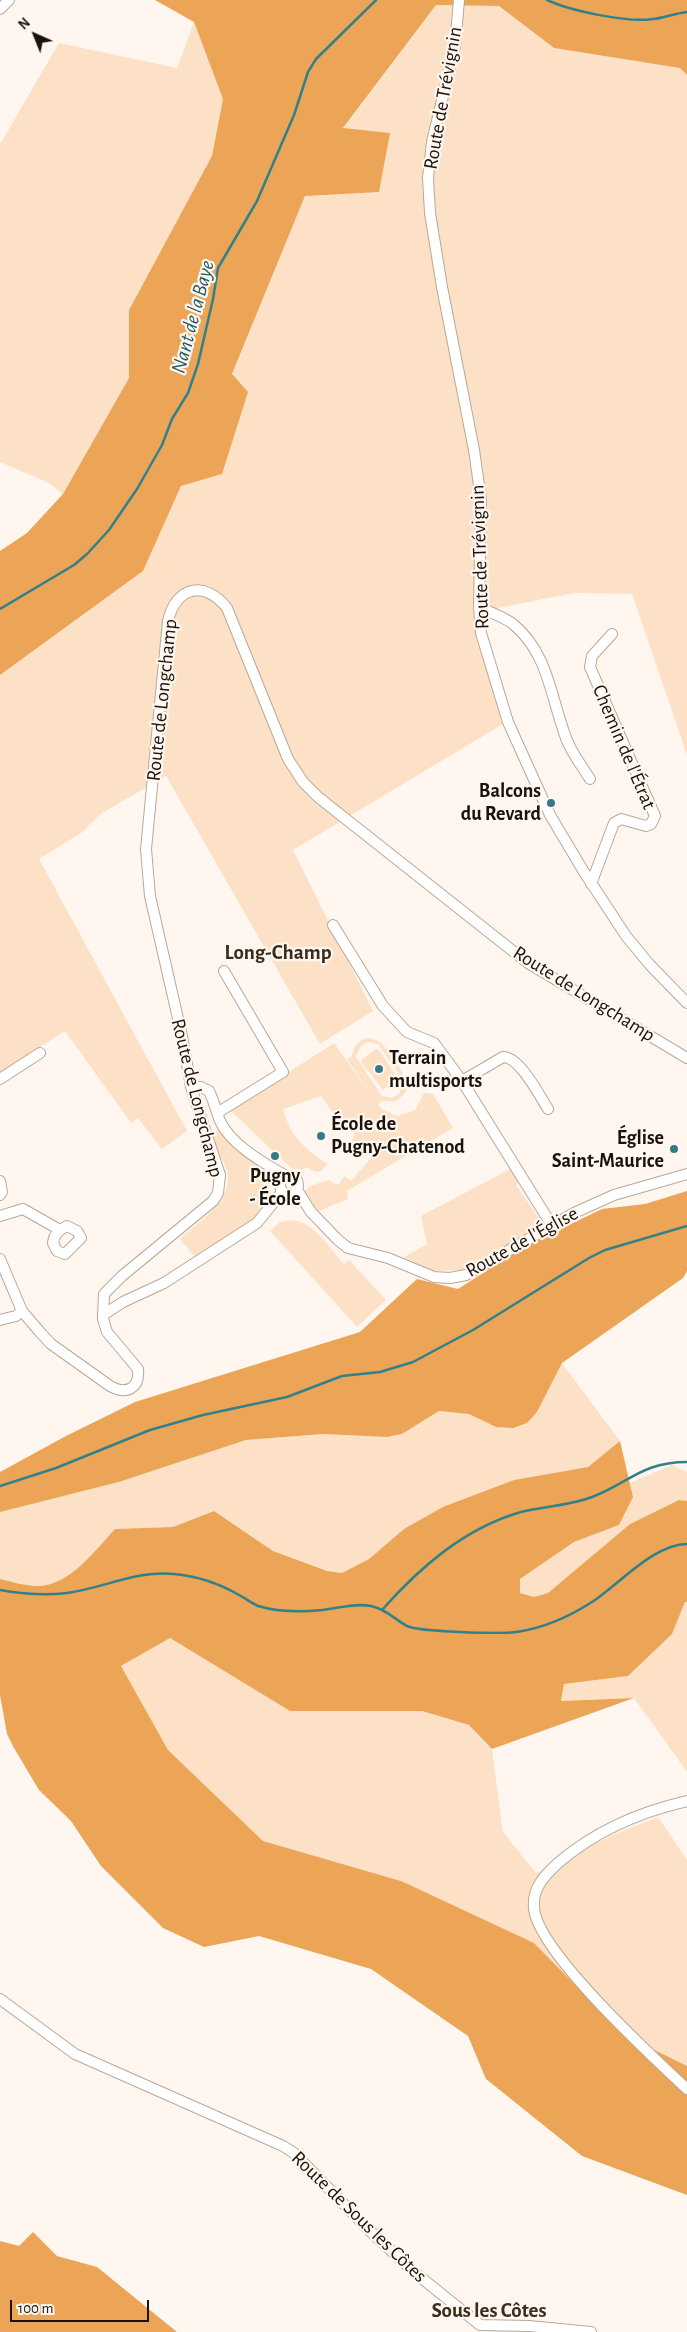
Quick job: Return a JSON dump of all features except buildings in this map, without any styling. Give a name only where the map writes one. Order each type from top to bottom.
[{"type":"street","points":[[0,9],[9,0]]},
{"type":"street","name":"Route de Trévignin","points":[[459,0],[455,46],[432,142],[428,178],[430,213],[442,287],[474,450],[481,499],[478,607],[481,633],[508,722],[550,815],[626,936],[650,965],[687,1003]]},
{"type":"street","name":"Route de Longchamp","points":[[103,1315],[104,1294],[213,1201],[218,1193],[220,1175],[193,1092],[150,896],[146,849],[168,621],[171,610],[181,596],[195,590],[202,591],[217,597],[231,614],[272,724],[288,759],[303,782],[318,797],[528,963],[687,1058]]},
{"type":"street","points":[[478,607],[512,624],[539,654],[548,674],[563,730],[574,755],[590,779]]},
{"type":"street","name":"Chemin de l'Étrat","points":[[592,884],[614,823],[621,819],[646,826],[651,824],[655,816],[590,668],[592,656],[612,634]]},
{"type":"street","points":[[333,925],[383,1006],[407,1032],[434,1043],[462,1081],[551,1224]]},
{"type":"street","points":[[217,1113],[283,1072],[224,971]]},
{"type":"street","points":[[0,1079],[40,1052]]},
{"type":"street","points":[[462,1081],[503,1057],[509,1057],[520,1065],[548,1109]]},
{"type":"street","points":[[0,1258],[22,1311],[39,1331],[58,1349],[110,1386],[118,1390],[134,1388],[137,1383],[138,1369],[107,1332],[103,1315],[123,1302],[164,1283],[256,1223],[287,1191],[298,1184],[295,1178],[286,1176],[259,1159],[236,1140],[221,1123],[209,1092],[201,1088],[193,1092]]},
{"type":"street","points":[[259,1159],[287,1191]]},
{"type":"street","name":"Route de l'Église","points":[[287,1191],[348,1248],[388,1258],[423,1273],[444,1278],[466,1275],[551,1224],[614,1195],[687,1174]]},
{"type":"street","points":[[286,1176],[281,1180],[287,1191]]},
{"type":"street","points":[[0,1181],[2,1192],[0,1195]]},
{"type":"street","points":[[0,1216],[22,1209],[60,1230]]},
{"type":"street","points":[[0,1320],[16,1316],[22,1311]]},
{"type":"street","points":[[687,1801],[620,1822],[576,1847],[547,1873],[538,1885],[534,1908],[542,1931],[568,1968],[642,2046],[687,2089]]},
{"type":"street","name":"Route de Sous les Côtes","points":[[0,1999],[75,2054],[294,2152],[370,2232],[421,2278],[480,2325],[529,2326],[591,2332]]},
{"type":"shaded area","points":[[155,0],[687,0],[687,75],[680,68],[554,48],[499,6],[436,5],[343,128],[390,133],[379,192],[305,196],[232,374],[248,392],[222,474],[181,486],[143,571],[0,675],[0,551],[27,533],[63,494],[129,378],[129,310],[212,156],[223,99],[194,22]]},
{"type":"shaded area","points":[[436,5],[499,6],[554,48],[681,68],[687,75],[687,755],[632,594],[574,593],[498,608],[484,621],[497,670],[513,718],[293,850],[373,1011],[320,1044],[166,776],[102,813],[81,833],[39,859],[187,1131],[162,1149],[138,1118],[131,1123],[65,1031],[0,1072],[0,675],[143,571],[181,486],[222,474],[232,375],[305,196],[343,129]]},
{"type":"shaded area","points":[[194,22],[223,99],[212,157],[129,310],[129,378],[63,494],[49,483],[0,462],[0,144],[59,43],[177,68]]},
{"type":"shaded area","points":[[363,1039],[372,1039],[381,1043],[397,1064],[406,1083],[407,1087],[402,1096],[394,1102],[385,1101],[378,1104],[381,1109],[397,1116],[415,1110],[424,1093],[433,1094],[453,1128],[347,1191],[348,1199],[319,1211],[304,1200],[304,1191],[310,1186],[328,1180],[338,1185],[345,1176],[351,1181],[372,1157],[352,1142],[356,1129],[337,1119],[321,1096],[283,1109],[294,1135],[312,1153],[328,1164],[321,1171],[316,1172],[307,1167],[302,1170],[292,1169],[230,1110],[334,1043],[370,1093],[347,1059],[352,1056],[355,1047]],"holes":[[[367,1042],[378,1044],[403,1080],[399,1094],[392,1098],[382,1096],[356,1057],[361,1046]]]},
{"type":"shaded area","name":"Terrain multisports","points":[[376,1049],[379,1050],[397,1077],[397,1080],[383,1090],[361,1062],[362,1059]]},
{"type":"shaded area","points":[[220,1129],[258,1166],[274,1197],[256,1220],[195,1257],[180,1239],[212,1210],[225,1192],[228,1182],[227,1172],[224,1162],[209,1134]]},
{"type":"shaded area","points":[[510,1169],[520,1182],[516,1185],[538,1217],[543,1215],[545,1219],[542,1224],[465,1270],[432,1271],[404,1257],[427,1244],[421,1216]]},
{"type":"shaded area","points":[[687,1191],[687,1271],[683,1278],[562,1363],[537,1412],[527,1423],[513,1428],[496,1427],[469,1414],[439,1411],[402,1434],[387,1437],[323,1434],[246,1440],[119,1482],[0,1512],[0,1472],[66,1436],[135,1402],[360,1332],[417,1279],[458,1289],[527,1245],[602,1209],[645,1204]]},
{"type":"shaded area","points":[[293,1220],[309,1226],[315,1231],[344,1264],[349,1260],[386,1300],[357,1327],[270,1231],[280,1222]]},
{"type":"shaded area","points":[[562,1363],[620,1441],[588,1467],[514,1480],[404,1529],[369,1559],[342,1573],[327,1571],[273,1551],[214,1511],[173,1527],[115,1529],[91,1556],[72,1573],[50,1584],[33,1586],[0,1579],[0,1512],[119,1482],[246,1440],[323,1434],[387,1437],[402,1434],[439,1411],[469,1414],[496,1427],[537,1412]]},
{"type":"shaded area","points":[[620,1441],[633,1497],[619,1525],[574,1542],[520,1579],[520,1593],[534,1597],[548,1593],[630,1524],[679,1500],[687,1501],[687,1602],[685,1602],[672,1634],[628,1676],[564,1684],[561,1701],[634,1698],[492,1749],[469,1725],[422,1711],[290,1711],[170,1638],[121,1666],[168,1750],[263,1841],[401,1881],[534,1943],[624,2035],[687,2066],[687,2195],[582,2156],[486,2079],[468,2036],[371,1969],[259,1936],[204,1947],[163,1928],[101,1866],[71,1821],[39,1790],[7,1734],[0,1695],[0,1579],[24,1585],[38,1586],[61,1580],[91,1556],[115,1529],[173,1527],[214,1511],[273,1551],[327,1571],[342,1573],[369,1559],[404,1529],[443,1507],[514,1480],[588,1467]]},
{"type":"shaded area","points":[[672,1465],[687,1472],[687,1501],[679,1500],[630,1524],[548,1593],[534,1597],[520,1593],[520,1579],[574,1542],[619,1525],[633,1497],[630,1483]]},
{"type":"shaded area","points":[[685,1602],[687,1602],[687,1772],[634,1698],[561,1701],[564,1684],[628,1676],[672,1634]]},
{"type":"shaded area","points":[[170,1638],[290,1711],[422,1711],[469,1725],[492,1749],[503,1832],[536,1873],[617,1833],[658,1817],[687,1860],[687,2066],[624,2035],[401,1881],[263,1841],[168,1750],[121,1666]]},
{"type":"shaded area","points":[[33,2232],[57,2256],[97,2267],[177,2332],[0,2332],[0,2241],[19,2246]]},
{"type":"waterway","name":"Nant de la Baye","points":[[0,609],[74,565],[87,554],[109,530],[137,489],[162,445],[172,419],[188,393],[198,364],[218,268],[257,201],[294,115],[308,72],[316,59],[376,0]]},
{"type":"waterway","name":"Nant de la Baye","points":[[547,0],[584,12],[615,18],[642,20],[687,12]]},
{"type":"waterway","points":[[0,1486],[56,1468],[150,1430],[203,1415],[287,1397],[342,1376],[380,1372],[413,1362],[473,1330],[605,1250],[687,1226]]},
{"type":"waterway","points":[[382,1610],[428,1564],[462,1539],[481,1528],[521,1512],[592,1497],[658,1465],[687,1462]]},
{"type":"waterway","points":[[0,1590],[17,1593],[59,1594],[81,1591],[134,1577],[160,1573],[174,1574],[216,1584],[258,1606],[274,1609],[306,1611],[365,1605],[381,1609],[407,1626],[415,1628],[460,1632],[516,1632],[537,1628],[577,1611],[595,1600],[651,1557],[663,1550],[687,1544]]},
{"type":"place","name":"Balcons du Revard","points":[[551,803]]},
{"type":"place","name":"Terrain multisports","points":[[379,1069]]},
{"type":"place","name":"École de Pugny-Chatenod","points":[[321,1136]]},
{"type":"place","name":"Église Saint-Maurice","points":[[674,1149]]},
{"type":"place","name":"Pugny - École","points":[[275,1156]]},
{"type":"district","name":"Long-Champ","points":[[278,953]]},
{"type":"district","name":"Sous les Côtes","points":[[489,2311]]}]
